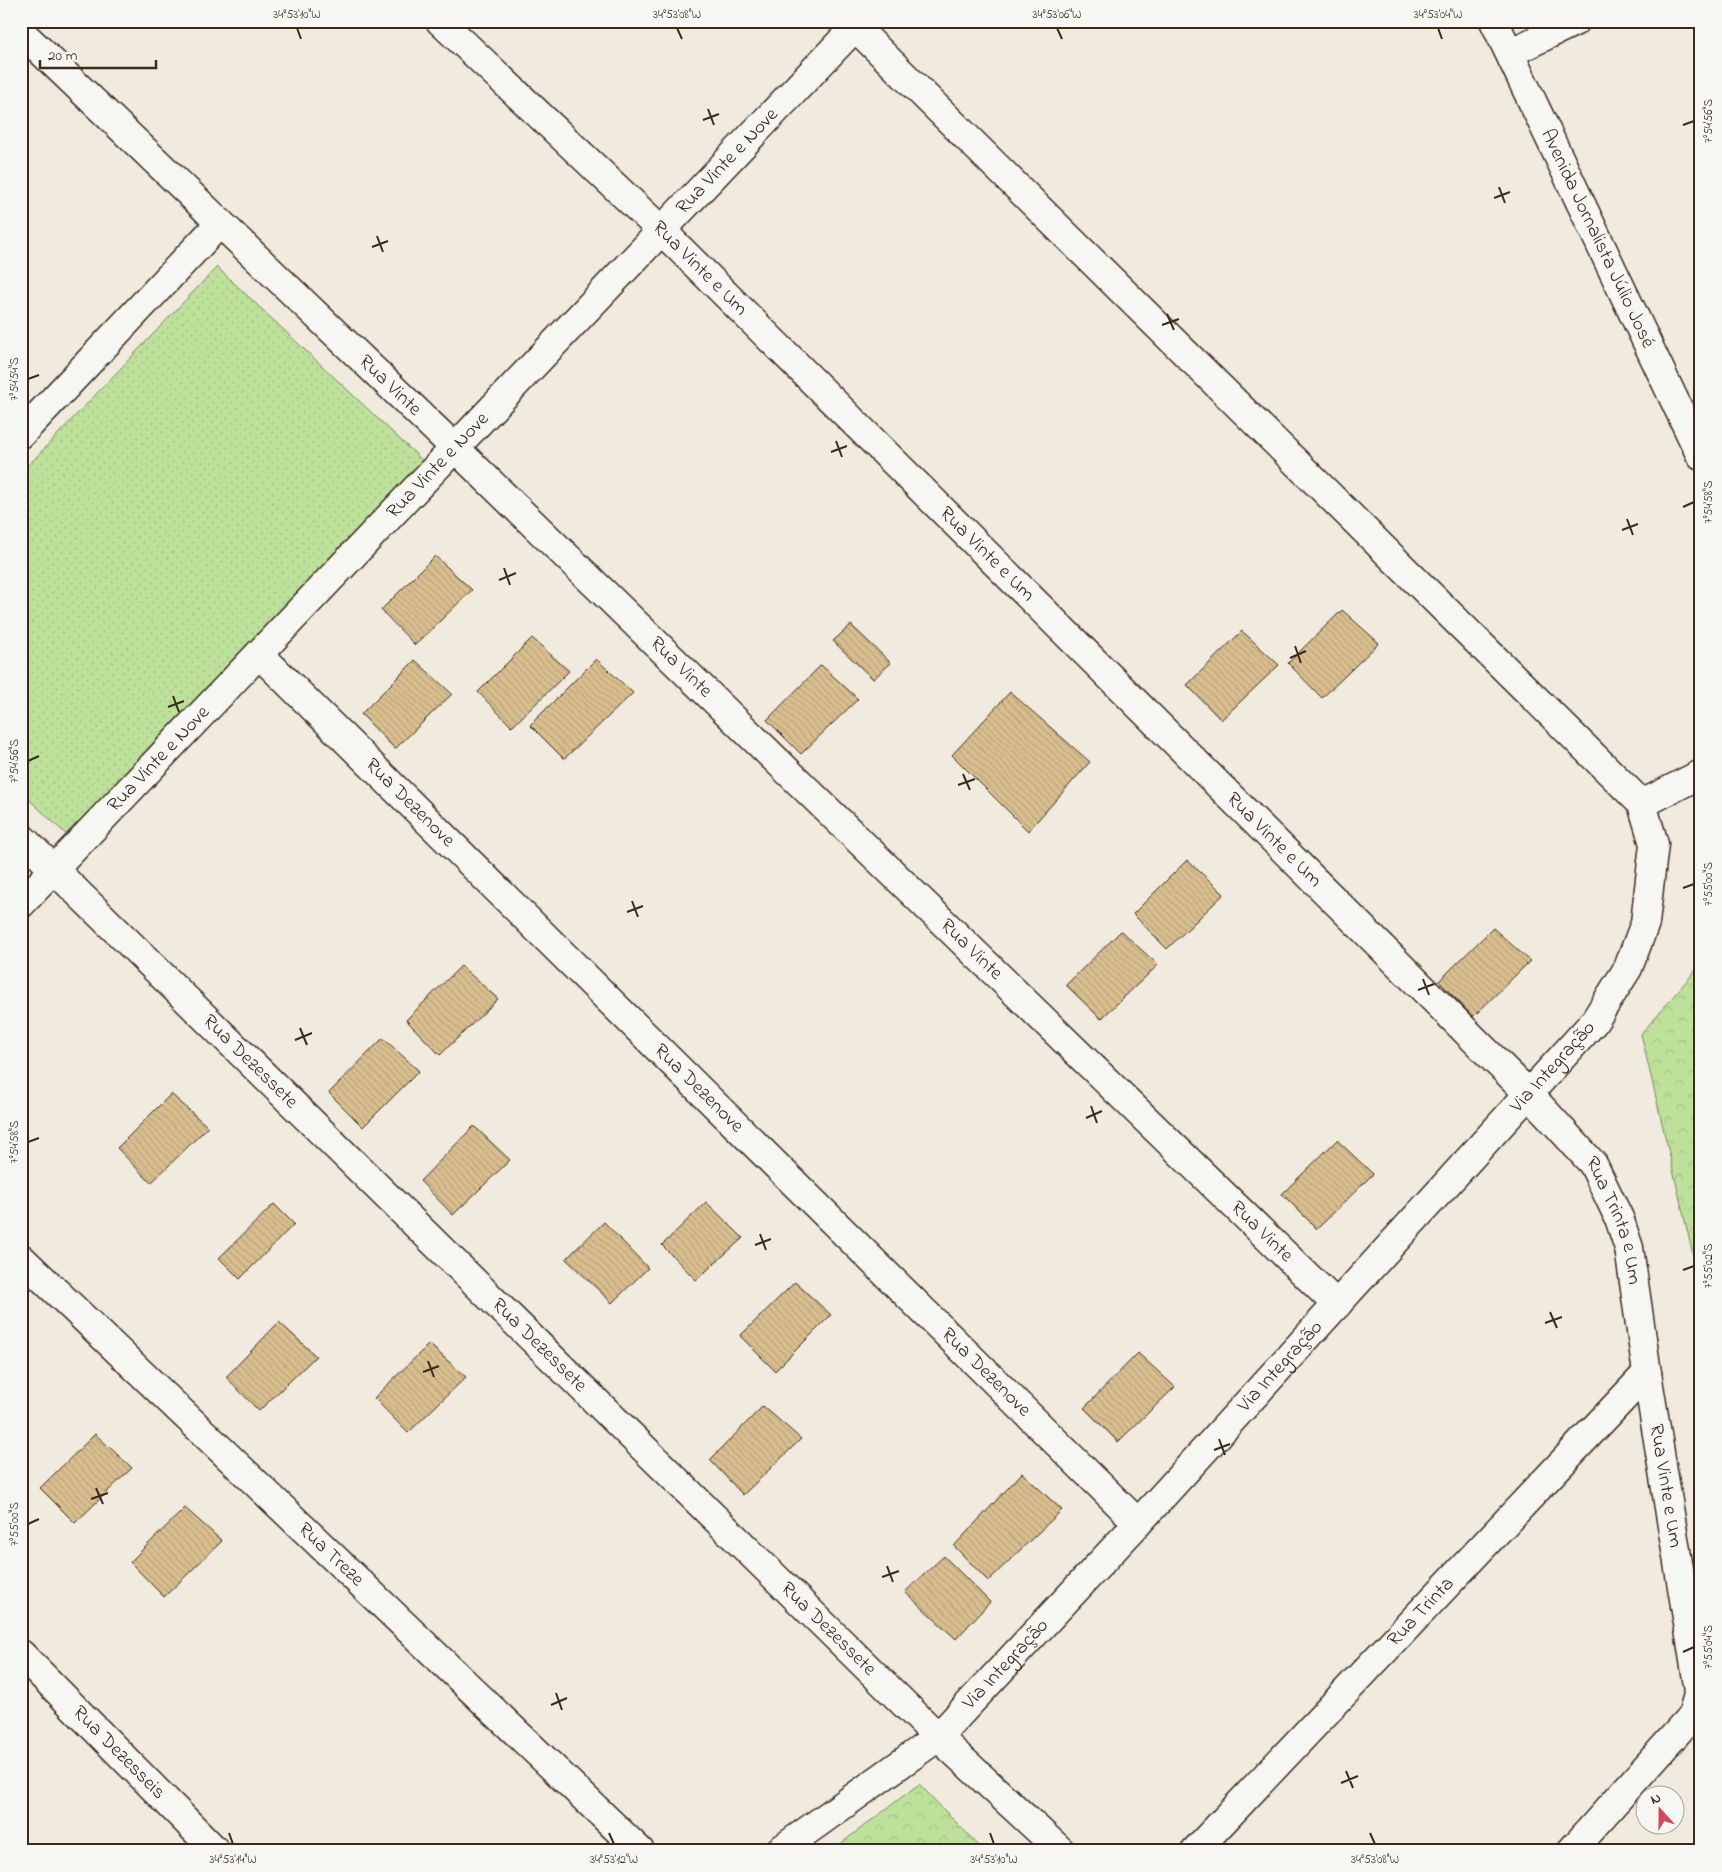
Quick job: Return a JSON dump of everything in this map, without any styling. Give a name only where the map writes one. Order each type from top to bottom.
[{"type":"street","name":"Rua Vinte e Um","points":[[440,21],[662,231],[1528,1093]]},
{"type":"street","name":"Avenida Jornalista Júlio José","points":[[1494,21],[1701,456]]},
{"type":"street","points":[[1510,53],[1576,21]]},
{"type":"street","name":"Rua Vinte e Nove","points":[[21,904],[662,231],[852,24]]},
{"type":"street","points":[[852,24],[1642,804],[1701,774]]},
{"type":"street","name":"Rua Vinte","points":[[21,32],[455,448],[1337,1305]]},
{"type":"street","points":[[21,434],[220,223]]},
{"type":"street","name":"Rua Dezenove","points":[[259,654],[1138,1523]]},
{"type":"street","name":"Via Integração","points":[[779,1851],[938,1737],[1138,1523],[1594,1022],[1628,968],[1645,923],[1654,844],[1642,804]]},
{"type":"street","name":"Rua Dezessete","points":[[21,837],[55,868],[938,1737],[1061,1851]]},
{"type":"street","name":"Rua Trinta e Um","points":[[1528,1093],[1593,1164],[1619,1218],[1629,1248],[1647,1373]]},
{"type":"street","name":"Rua Treze","points":[[21,1258],[640,1851]]},
{"type":"street","name":"Rua Vinte e Um","points":[[1571,1851],[1692,1716],[1699,1691],[1647,1373]]},
{"type":"street","name":"Rua Trinta","points":[[1195,1851],[1647,1373]]},
{"type":"street","name":"Rua Dezesseis","points":[[21,1654],[216,1851]]},
{"type":"green space","points":[[217,267],[424,462],[68,836],[21,792],[21,473]]},
{"type":"green space","points":[[1701,964],[1701,1289],[1641,1034]]},
{"type":"green space","points":[[919,1784],[984,1851],[831,1851]]},
{"type":"building","points":[[435,556],[472,590],[415,645],[381,610]]},
{"type":"building","points":[[1342,610],[1379,643],[1322,698],[1288,663]]},
{"type":"building","points":[[851,625],[891,663],[873,679],[833,641]]},
{"type":"building","points":[[1242,631],[1279,665],[1221,720],[1187,685]]},
{"type":"building","points":[[532,638],[569,671],[512,727],[478,692]]},
{"type":"building","points":[[596,659],[633,693],[564,759],[530,725]]},
{"type":"building","points":[[415,660],[452,694],[395,749],[361,714]]},
{"type":"building","points":[[821,665],[858,699],[801,754],[767,720]]},
{"type":"building","points":[[1010,692],[1090,762],[1028,831],[952,755]]},
{"type":"building","points":[[1187,860],[1224,894],[1167,949],[1133,914]]},
{"type":"building","points":[[1493,928],[1530,961],[1473,1017],[1439,981]]},
{"type":"building","points":[[1121,931],[1158,965],[1101,1019],[1066,985]]},
{"type":"building","points":[[461,966],[498,999],[440,1055],[406,1020]]},
{"type":"building","points":[[383,1038],[419,1071],[363,1127],[329,1093]]},
{"type":"building","points":[[171,1094],[208,1127],[151,1183],[117,1148]]},
{"type":"building","points":[[474,1126],[510,1160],[453,1215],[420,1181]]},
{"type":"building","points":[[1337,1140],[1373,1174],[1317,1229],[1282,1194]]},
{"type":"building","points":[[706,1202],[743,1238],[696,1280],[662,1245]]},
{"type":"building","points":[[274,1204],[294,1224],[240,1279],[219,1258]]},
{"type":"building","points":[[604,1222],[648,1268],[612,1303],[566,1259]]},
{"type":"building","points":[[795,1282],[831,1315],[775,1371],[740,1336]]},
{"type":"building","points":[[279,1322],[316,1356],[259,1411],[226,1377]]},
{"type":"building","points":[[429,1344],[466,1377],[408,1433],[374,1398]]},
{"type":"building","points":[[1138,1353],[1175,1387],[1118,1442],[1084,1408]]},
{"type":"building","points":[[763,1406],[801,1439],[743,1495],[710,1460]]},
{"type":"building","points":[[95,1434],[132,1468],[75,1523],[40,1488]]},
{"type":"building","points":[[1022,1473],[1062,1510],[988,1581],[954,1546]]},
{"type":"building","points":[[185,1508],[222,1541],[164,1597],[130,1562]]},
{"type":"building","points":[[944,1556],[990,1602],[956,1639],[905,1592]]}]
